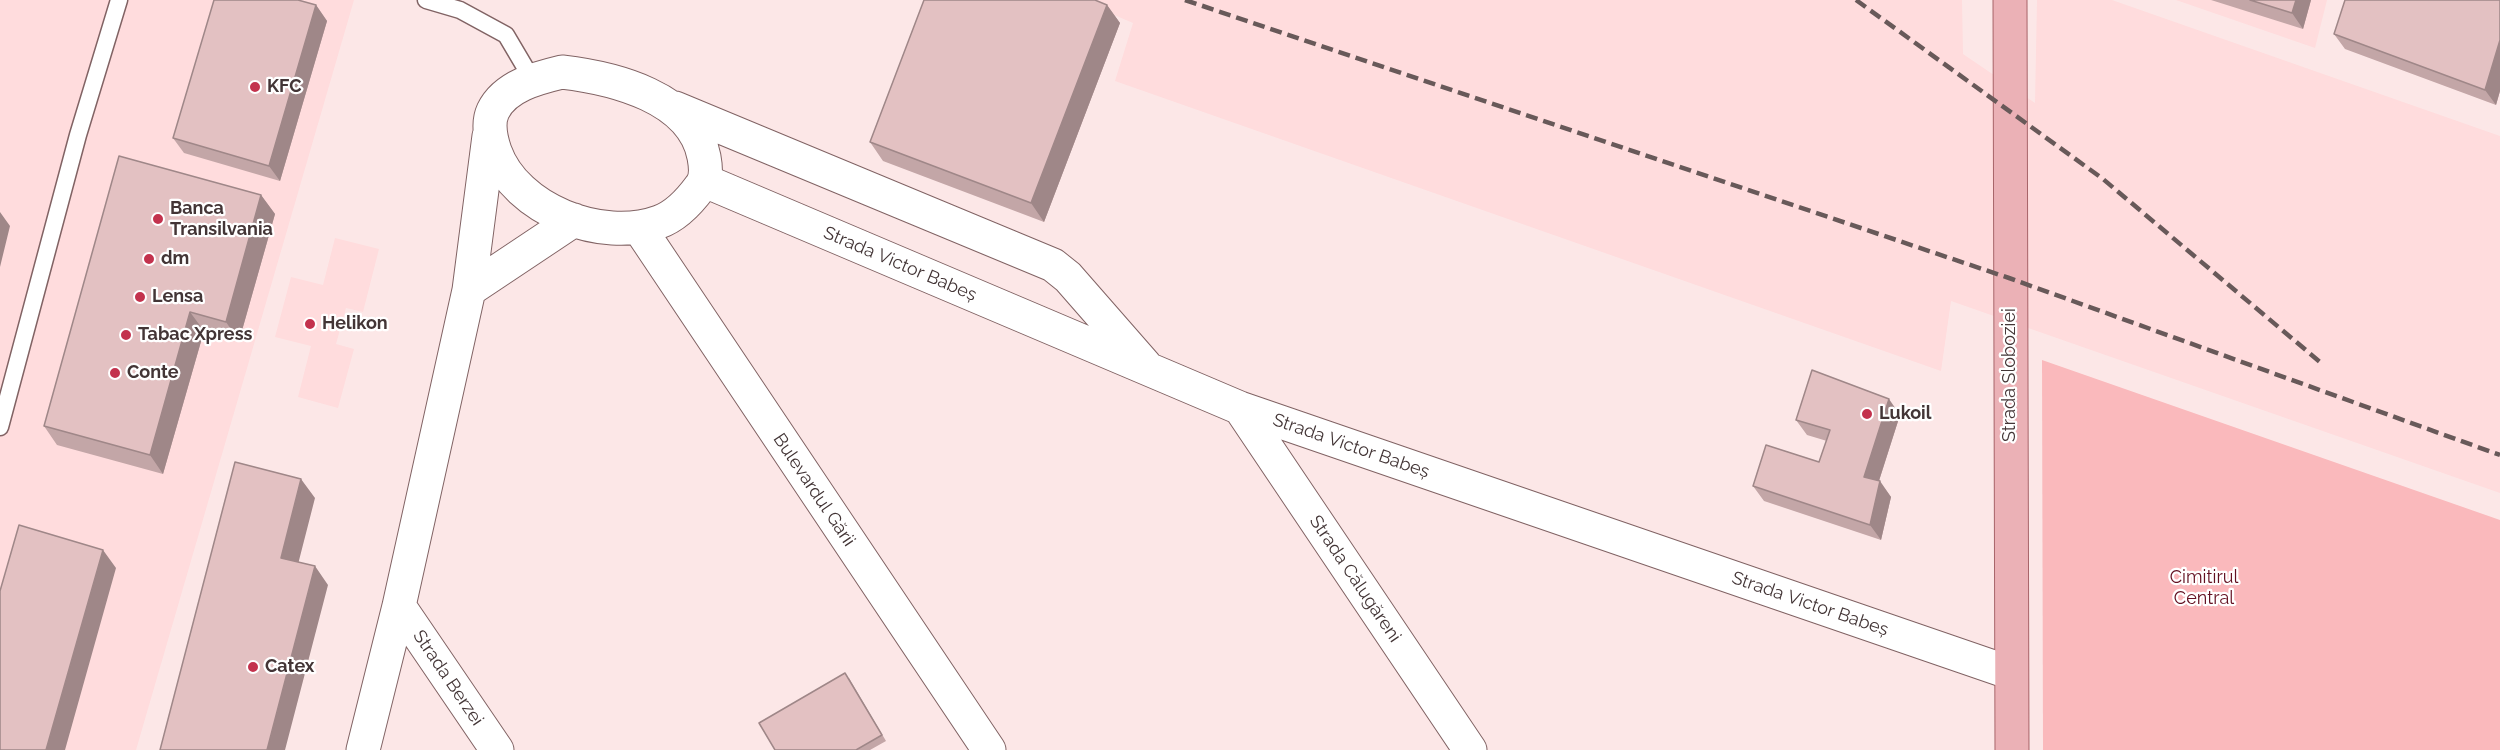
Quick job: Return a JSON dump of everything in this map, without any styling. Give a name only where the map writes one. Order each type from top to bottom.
[{"type":"main road","name":"Strada Sloboziei","points":[[2010,0],[2012,750]]},
{"type":"street","points":[[363,750],[399,606],[470,290],[493,112],[508,93],[532,79],[562,72],[594,76],[625,85],[1053,265],[1072,281],[1150,370]]},
{"type":"street","points":[[489,136],[499,162],[520,188],[542,207],[602,228],[640,229],[666,219],[688,202],[705,181],[706,166],[703,151],[696,136],[687,121],[659,101]]},
{"type":"street","name":"Strada Victor Babeș","points":[[705,181],[1240,408],[2012,674]]},
{"type":"street","points":[[470,290],[574,220]]},
{"type":"street","name":"Bulevardul Gării","points":[[640,229],[989,750]]},
{"type":"street","name":"Strada Călugăreni","points":[[1240,408],[1463,748]]},
{"type":"street","name":"Strada Berzei","points":[[399,606],[496,750]]},
{"type":"lane","points":[[0,427],[75,145],[119,0]]},
{"type":"lane","points":[[426,0],[460,10],[506,35],[532,79]]},
{"type":"shaded area","points":[[0,0],[354,0],[136,750],[0,750]]},
{"type":"shaded area","points":[[1079,0],[1962,0],[1963,54],[2035,103],[2037,0],[2112,0],[2500,136],[2500,493],[1951,301],[1941,371],[1115,81],[1133,23]]},
{"type":"shaded area","points":[[2176,0],[2327,0],[2315,48]]},
{"type":"shaded area","name":"Helikon","points":[[335,238],[379,249],[363,312],[346,308],[336,344],[354,349],[338,408],[298,397],[311,346],[275,337],[291,277],[323,285]]},
{"type":"green space","name":"Cimitirul Central","points":[[2042,360],[2500,520],[2500,750],[2043,750]]},
{"type":"building","name":"KFC","points":[[214,0],[298,0],[316,5],[269,166],[173,138]]},
{"type":"building","points":[[924,0],[1095,0],[1107,5],[1031,203],[870,142]]},
{"type":"building","points":[[2250,0],[2296,0],[2292,13]]},
{"type":"building","points":[[2345,0],[2500,0],[2500,40],[2485,90],[2334,34]]},
{"type":"building","points":[[119,156],[261,195],[226,322],[190,312],[150,455],[44,426]]},
{"type":"building","points":[[1812,370],[1889,399],[1864,477],[1880,481],[1870,525],[1753,486],[1766,445],[1819,462],[1830,430],[1796,420]]},
{"type":"building","name":"Catex","points":[[235,462],[301,479],[281,558],[315,566],[267,750],[160,750]]},
{"type":"building","points":[[19,525],[103,550],[46,750],[0,750],[0,591]]},
{"type":"building","points":[[845,673],[882,735],[856,750],[775,750],[759,723]]},
{"type":"railway","points":[[1185,0],[2009,278],[2500,455]]},
{"type":"railway","points":[[1856,0],[2103,179],[2320,362]]},
{"type":"place","name":"KFC","points":[[255,87]]},
{"type":"place","name":"Banca Transilvania","points":[[158,219]]},
{"type":"place","name":"dm","points":[[149,259]]},
{"type":"place","name":"Lensa","points":[[140,297]]},
{"type":"place","name":"Helikon","points":[[310,324]]},
{"type":"place","name":"Tabac Xpress","points":[[126,335]]},
{"type":"place","name":"Conte","points":[[115,373]]},
{"type":"place","name":"Lukoil","points":[[1867,414]]},
{"type":"place","name":"Catex","points":[[253,667]]}]
